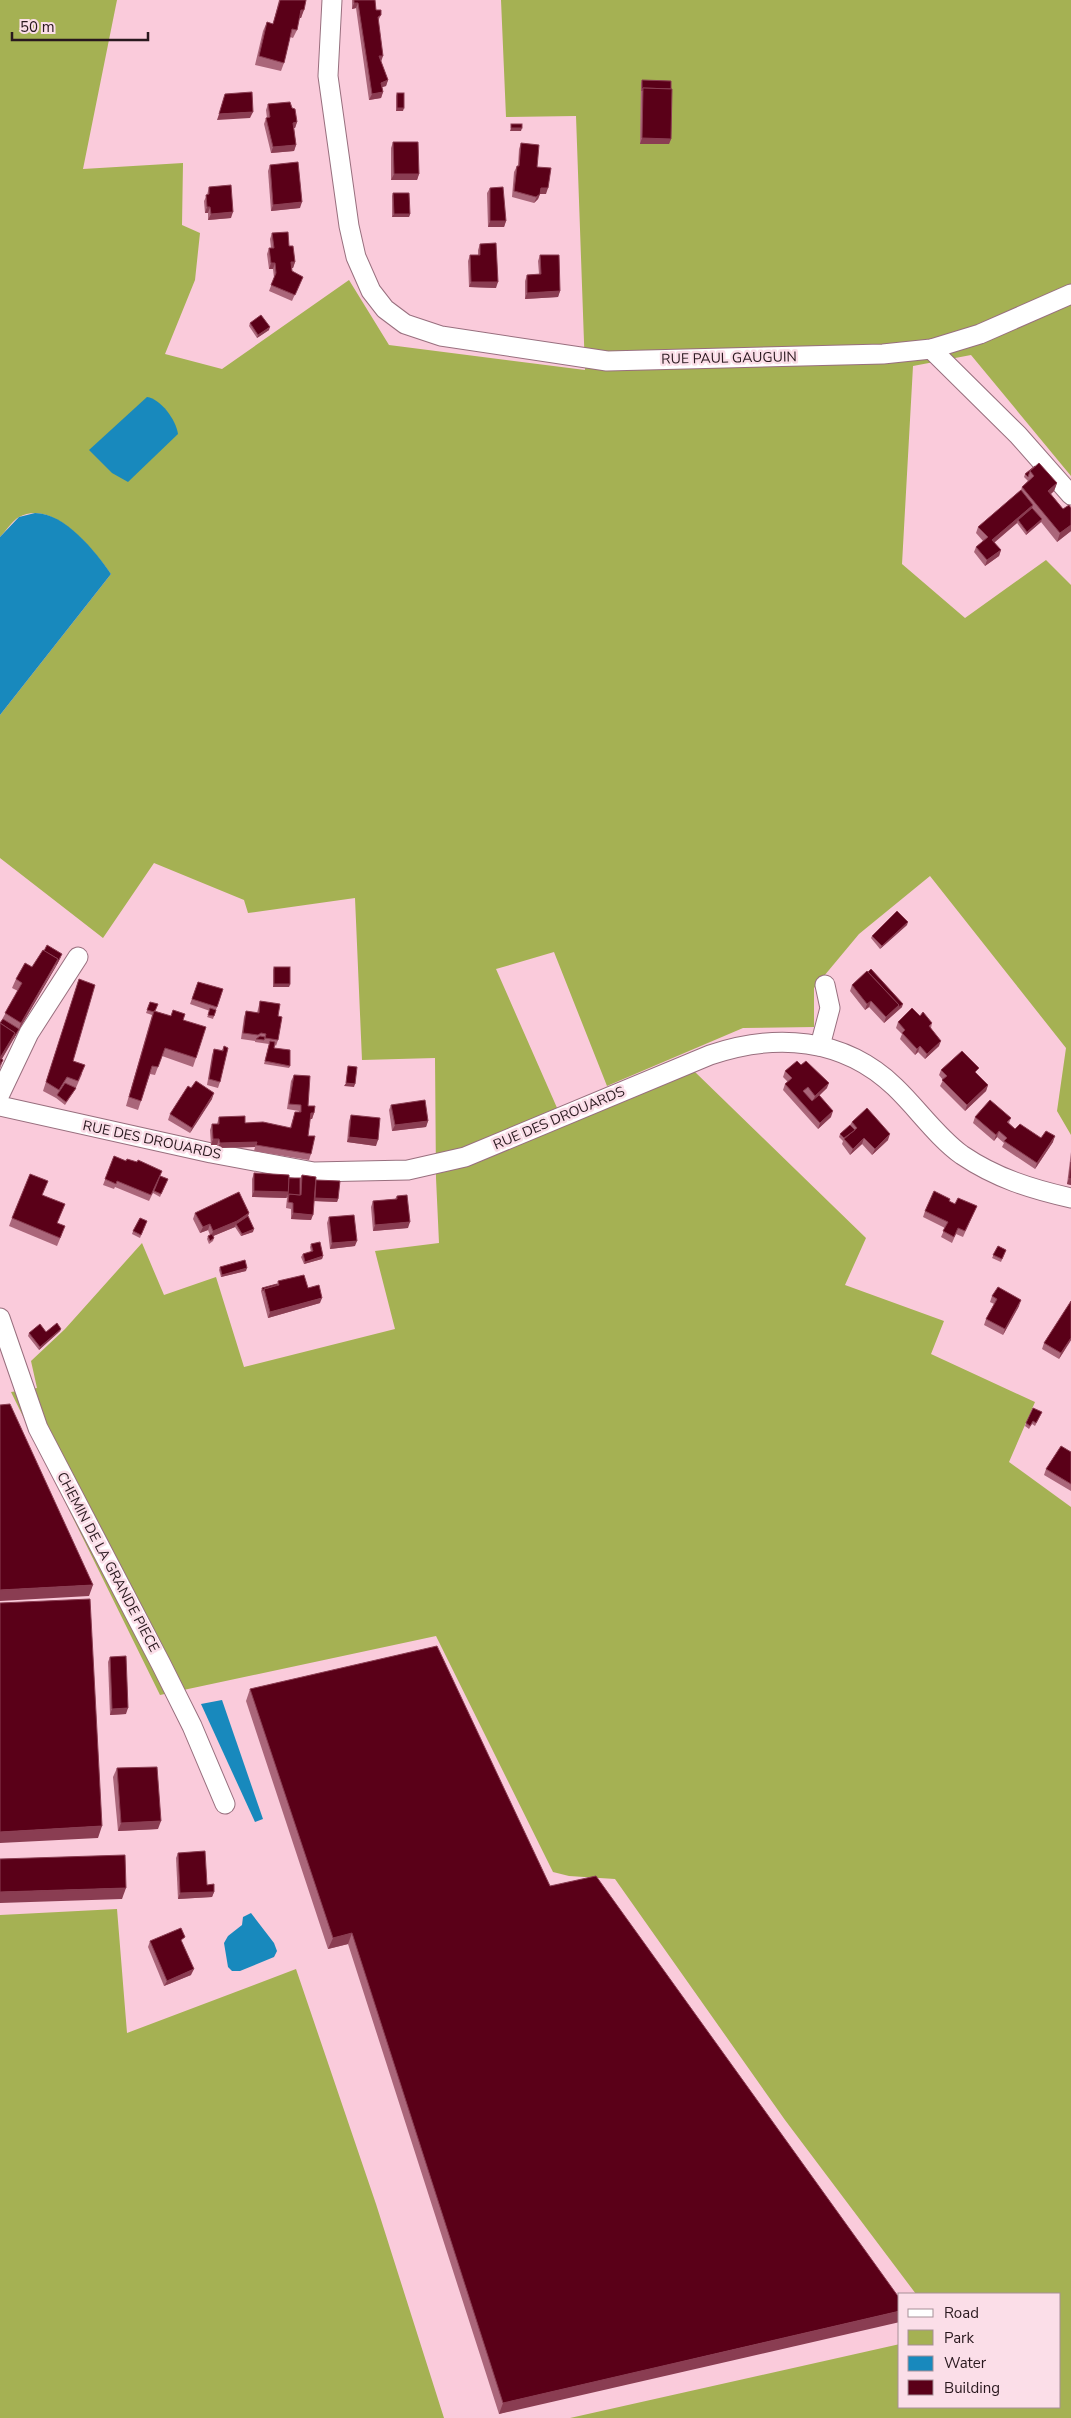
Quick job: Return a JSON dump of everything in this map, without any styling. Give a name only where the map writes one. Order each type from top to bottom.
[{"type":"street","name":"RUE PAUL GAUGUIN","points":[[332,0],[328,76],[349,226],[356,257],[371,291],[385,309],[405,324],[441,336],[607,361],[883,354],[931,349],[980,334],[1071,294]]},
{"type":"street","points":[[931,349],[1018,435],[1071,495]]},
{"type":"street","points":[[1,1107],[30,1032],[78,957]]},
{"type":"street","points":[[820,1046],[830,1008],[824,986]]},
{"type":"street","name":"RUE DES DROUARDS","points":[[1,1107],[211,1154],[314,1172],[408,1170],[466,1157],[710,1055],[737,1046],[760,1042],[784,1042],[820,1046],[852,1057],[871,1068],[894,1086],[952,1146],[986,1170],[1009,1181],[1071,1198]]},
{"type":"street","name":"CHEMIN DE LA GRANDE PIECE","points":[[0,1318],[38,1428],[192,1726],[225,1804]]},
{"type":"green space","points":[[0,0],[117,0],[83,169],[183,163],[182,225],[200,233],[195,280],[165,354],[222,369],[349,280],[389,345],[585,370],[576,116],[506,117],[501,0],[1071,0],[1071,476],[971,355],[913,366],[902,564],[965,618],[1046,560],[1071,585],[1071,1135],[1057,1111],[1066,1048],[930,876],[859,934],[814,988],[814,1027],[743,1028],[607,1086],[554,952],[496,969],[565,1126],[694,1071],[866,1238],[845,1285],[944,1321],[931,1354],[1035,1402],[1009,1462],[1071,1507],[1071,2418],[570,2418],[898,2344],[898,2408],[1061,2408],[1061,2293],[915,2293],[785,2120],[615,1879],[569,1876],[553,1872],[436,1636],[160,1695],[11,1392],[37,1388],[31,1361],[65,1329],[142,1243],[164,1295],[216,1277],[244,1367],[395,1329],[375,1251],[439,1243],[436,1178],[435,1058],[362,1060],[355,898],[248,913],[244,900],[154,863],[103,938],[0,858],[0,715],[111,574],[94,552],[71,529],[59,520],[45,515],[32,513],[19,517],[0,537]]},
{"type":"green space","points":[[117,1909],[127,2033],[296,1969],[376,2204],[444,2418],[0,2418],[0,1915]]},
{"type":"water","points":[[147,397],[157,402],[167,411],[177,428],[178,434],[128,482],[112,473],[89,450]]},
{"type":"water","points":[[35,513],[57,519],[68,526],[97,555],[111,574],[0,715],[0,537],[19,517]]},
{"type":"water","points":[[222,1700],[263,1819],[255,1822],[201,1704]]},
{"type":"water","points":[[251,1913],[274,1943],[277,1951],[274,1957],[240,1971],[232,1971],[228,1967],[224,1943],[228,1936],[242,1925],[243,1917]]},
{"type":"building","points":[[280,0],[306,0],[304,10],[301,10],[297,30],[292,29],[284,63],[259,56],[267,22],[273,24]]},
{"type":"building","points":[[354,0],[375,0],[376,10],[381,10],[381,15],[378,17],[383,56],[379,56],[388,80],[381,83],[383,92],[372,94],[358,3],[354,3]]},
{"type":"building","points":[[642,80],[671,81],[671,89],[643,88],[642,91]]},
{"type":"building","points":[[643,88],[672,89],[671,139],[642,138]]},
{"type":"building","points":[[252,92],[253,112],[219,114],[225,94]]},
{"type":"building","points":[[397,93],[404,93],[404,108],[397,108]]},
{"type":"building","points":[[290,102],[292,108],[295,109],[297,122],[293,123],[296,145],[273,147],[266,118],[270,117],[268,104]]},
{"type":"building","points":[[511,124],[522,124],[522,128],[511,128]]},
{"type":"building","points":[[393,142],[418,142],[419,174],[394,174]]},
{"type":"building","points":[[521,143],[539,145],[537,167],[551,168],[548,188],[541,188],[540,194],[536,197],[514,191]]},
{"type":"building","points":[[298,162],[302,202],[273,205],[270,165]]},
{"type":"building","points":[[231,185],[233,212],[211,214],[210,207],[207,207],[206,195],[209,194],[209,187]]},
{"type":"building","points":[[503,187],[506,221],[490,221],[490,188]]},
{"type":"building","points":[[393,193],[409,193],[410,214],[394,214]]},
{"type":"building","points":[[288,232],[289,246],[293,246],[295,262],[291,262],[292,271],[303,277],[295,295],[271,285],[276,273],[275,263],[271,263],[269,248],[274,248],[272,233]]},
{"type":"building","points":[[496,243],[498,282],[471,282],[470,255],[480,255],[480,244]]},
{"type":"building","points":[[540,255],[559,255],[560,291],[527,293],[527,275],[541,274]]},
{"type":"building","points":[[261,315],[270,327],[258,335],[250,323]]},
{"type":"building","points":[[1039,463],[1057,483],[1048,491],[1063,509],[1069,505],[1071,508],[1071,525],[1060,533],[1022,487],[1034,476],[1030,471]]},
{"type":"building","points":[[1035,466],[1030,471],[1028,477],[1025,474]]},
{"type":"building","points":[[1021,490],[1033,505],[992,540],[1001,550],[987,560],[976,547],[988,537],[978,527]]},
{"type":"building","points":[[1032,508],[1042,519],[1027,532],[1018,520]]},
{"type":"building","points":[[897,911],[908,922],[882,946],[872,936]]},
{"type":"building","points":[[47,945],[62,954],[56,965],[58,959],[44,951]]},
{"type":"building","points":[[43,950],[58,959],[21,1023],[5,1013],[22,983],[16,979],[25,963],[32,967]]},
{"type":"building","points":[[274,967],[290,967],[290,984],[274,984]]},
{"type":"building","points":[[871,969],[903,1004],[898,1008],[899,1005],[868,972]]},
{"type":"building","points":[[867,971],[899,1005],[886,1017],[871,1001],[867,1004],[852,985]]},
{"type":"building","points":[[79,979],[95,985],[73,1061],[85,1065],[78,1081],[67,1077],[59,1090],[46,1082]]},
{"type":"building","points":[[198,982],[223,989],[217,1007],[192,999]]},
{"type":"building","points":[[260,1001],[280,1004],[278,1016],[282,1017],[278,1040],[265,1038],[266,1034],[261,1033],[258,1035],[243,1033],[246,1011],[259,1013]]},
{"type":"building","points":[[150,1002],[158,1004],[154,1012],[147,1010]]},
{"type":"building","points":[[210,1008],[216,1010],[214,1016],[208,1015]]},
{"type":"building","points":[[912,1008],[920,1016],[923,1012],[932,1023],[929,1026],[941,1041],[927,1054],[920,1046],[917,1049],[902,1033],[905,1030],[898,1022]]},
{"type":"building","points":[[173,1010],[185,1014],[183,1020],[206,1027],[196,1058],[165,1048],[158,1067],[152,1066],[141,1101],[129,1097],[154,1011],[171,1016]]},
{"type":"building","points":[[3,1019],[19,1029],[13,1039],[15,1033],[0,1023]]},
{"type":"building","points":[[0,1023],[15,1033],[0,1058]]},
{"type":"building","points":[[260,1036],[265,1037],[264,1040],[256,1039]]},
{"type":"building","points":[[270,1041],[275,1042],[274,1048],[290,1050],[290,1066],[265,1061]]},
{"type":"building","points":[[224,1046],[228,1048],[220,1082],[209,1079],[214,1049],[223,1051]]},
{"type":"building","points":[[962,1051],[979,1068],[975,1072],[988,1085],[967,1105],[942,1080],[947,1076],[941,1070]]},
{"type":"building","points":[[797,1061],[801,1065],[806,1061],[829,1083],[815,1096],[808,1087],[803,1091],[812,1101],[819,1095],[833,1111],[820,1123],[785,1084],[792,1078],[785,1071]]},
{"type":"building","points":[[348,1066],[357,1067],[355,1084],[346,1083]]},
{"type":"building","points":[[294,1075],[310,1076],[308,1106],[315,1106],[314,1113],[311,1113],[308,1136],[315,1136],[311,1154],[256,1145],[257,1142],[220,1143],[219,1139],[213,1139],[212,1124],[219,1124],[219,1117],[245,1116],[245,1123],[263,1122],[291,1128],[295,1112],[301,1112],[301,1105],[289,1104]]},
{"type":"building","points":[[196,1081],[214,1093],[192,1128],[170,1114],[188,1086],[191,1088]]},
{"type":"building","points":[[65,1083],[76,1088],[66,1102],[57,1095]]},
{"type":"building","points":[[425,1100],[428,1121],[395,1125],[391,1105]]},
{"type":"building","points":[[990,1100],[1011,1118],[1007,1122],[1015,1129],[1020,1124],[1041,1138],[1046,1131],[1055,1136],[1037,1163],[1004,1141],[1007,1138],[999,1131],[996,1135],[975,1117]]},
{"type":"building","points":[[867,1108],[890,1134],[875,1149],[864,1138],[853,1149],[844,1139],[857,1128],[852,1122]]},
{"type":"building","points":[[351,1115],[380,1118],[378,1140],[349,1137]]},
{"type":"building","points":[[850,1125],[855,1130],[844,1138],[840,1134]]},
{"type":"building","points":[[114,1156],[126,1161],[127,1159],[137,1162],[138,1160],[162,1171],[151,1195],[117,1181],[116,1184],[105,1179]]},
{"type":"building","points":[[1071,1162],[1071,1179],[1069,1178]]},
{"type":"building","points":[[254,1173],[289,1175],[289,1192],[254,1191]]},
{"type":"building","points":[[30,1174],[48,1181],[42,1195],[65,1204],[57,1223],[65,1226],[60,1238],[12,1218]]},
{"type":"building","points":[[302,1175],[316,1177],[313,1215],[293,1213],[293,1203],[288,1202],[289,1194],[301,1195]]},
{"type":"building","points":[[160,1176],[168,1179],[161,1194],[154,1191]]},
{"type":"building","points":[[289,1178],[300,1178],[300,1195],[289,1194],[288,1197]]},
{"type":"building","points":[[316,1180],[340,1181],[338,1199],[315,1198]]},
{"type":"building","points":[[934,1191],[950,1199],[949,1201],[955,1204],[958,1198],[977,1206],[965,1231],[958,1228],[954,1237],[943,1231],[948,1222],[925,1211]]},
{"type":"building","points":[[239,1192],[249,1213],[237,1221],[213,1231],[210,1224],[203,1227],[195,1213]]},
{"type":"building","points":[[407,1195],[410,1222],[375,1225],[373,1201],[397,1199],[397,1196]]},
{"type":"building","points":[[354,1215],[357,1241],[332,1243],[329,1217]]},
{"type":"building","points":[[248,1216],[254,1229],[242,1234],[236,1224]]},
{"type":"building","points":[[140,1218],[147,1221],[141,1235],[133,1231]]},
{"type":"building","points":[[212,1234],[214,1238],[210,1241],[208,1236]]},
{"type":"building","points":[[320,1242],[323,1256],[305,1262],[303,1254],[313,1251],[311,1244]]},
{"type":"building","points":[[998,1246],[1006,1250],[1002,1259],[993,1255]]},
{"type":"building","points":[[245,1260],[247,1268],[222,1275],[220,1267]]},
{"type":"building","points":[[304,1275],[308,1288],[319,1285],[322,1298],[270,1312],[264,1289],[279,1285],[278,1281]]},
{"type":"building","points":[[277,1284],[264,1289],[263,1291],[262,1288]]},
{"type":"building","points":[[998,1287],[1021,1300],[1005,1329],[986,1319],[997,1299],[992,1296]]},
{"type":"building","points":[[1071,1301],[1071,1338],[1061,1353],[1044,1343]]},
{"type":"building","points":[[57,1323],[61,1329],[40,1347],[29,1333],[40,1324],[46,1332]]},
{"type":"building","points":[[10,1404],[93,1585],[0,1590],[0,1405]]},
{"type":"building","points":[[1033,1408],[1042,1412],[1036,1423],[1033,1421],[1030,1426],[1026,1423]]},
{"type":"building","points":[[1061,1446],[1071,1452],[1071,1484],[1046,1469]]},
{"type":"building","points":[[90,1599],[102,1826],[0,1832],[0,1603]]},
{"type":"building","points":[[437,1646],[550,1886],[596,1876],[898,2296],[898,2311],[503,2403],[352,1933],[333,1938],[250,1689]]},
{"type":"building","points":[[126,1656],[128,1708],[112,1709],[110,1657]]},
{"type":"building","points":[[157,1767],[161,1821],[121,1823],[117,1768]]},
{"type":"building","points":[[205,1851],[207,1885],[214,1884],[214,1892],[180,1893],[178,1853]]},
{"type":"building","points":[[125,1855],[126,1888],[0,1892],[0,1859]]},
{"type":"building","points":[[181,1928],[185,1937],[181,1940],[194,1969],[167,1981],[150,1941]]}]
